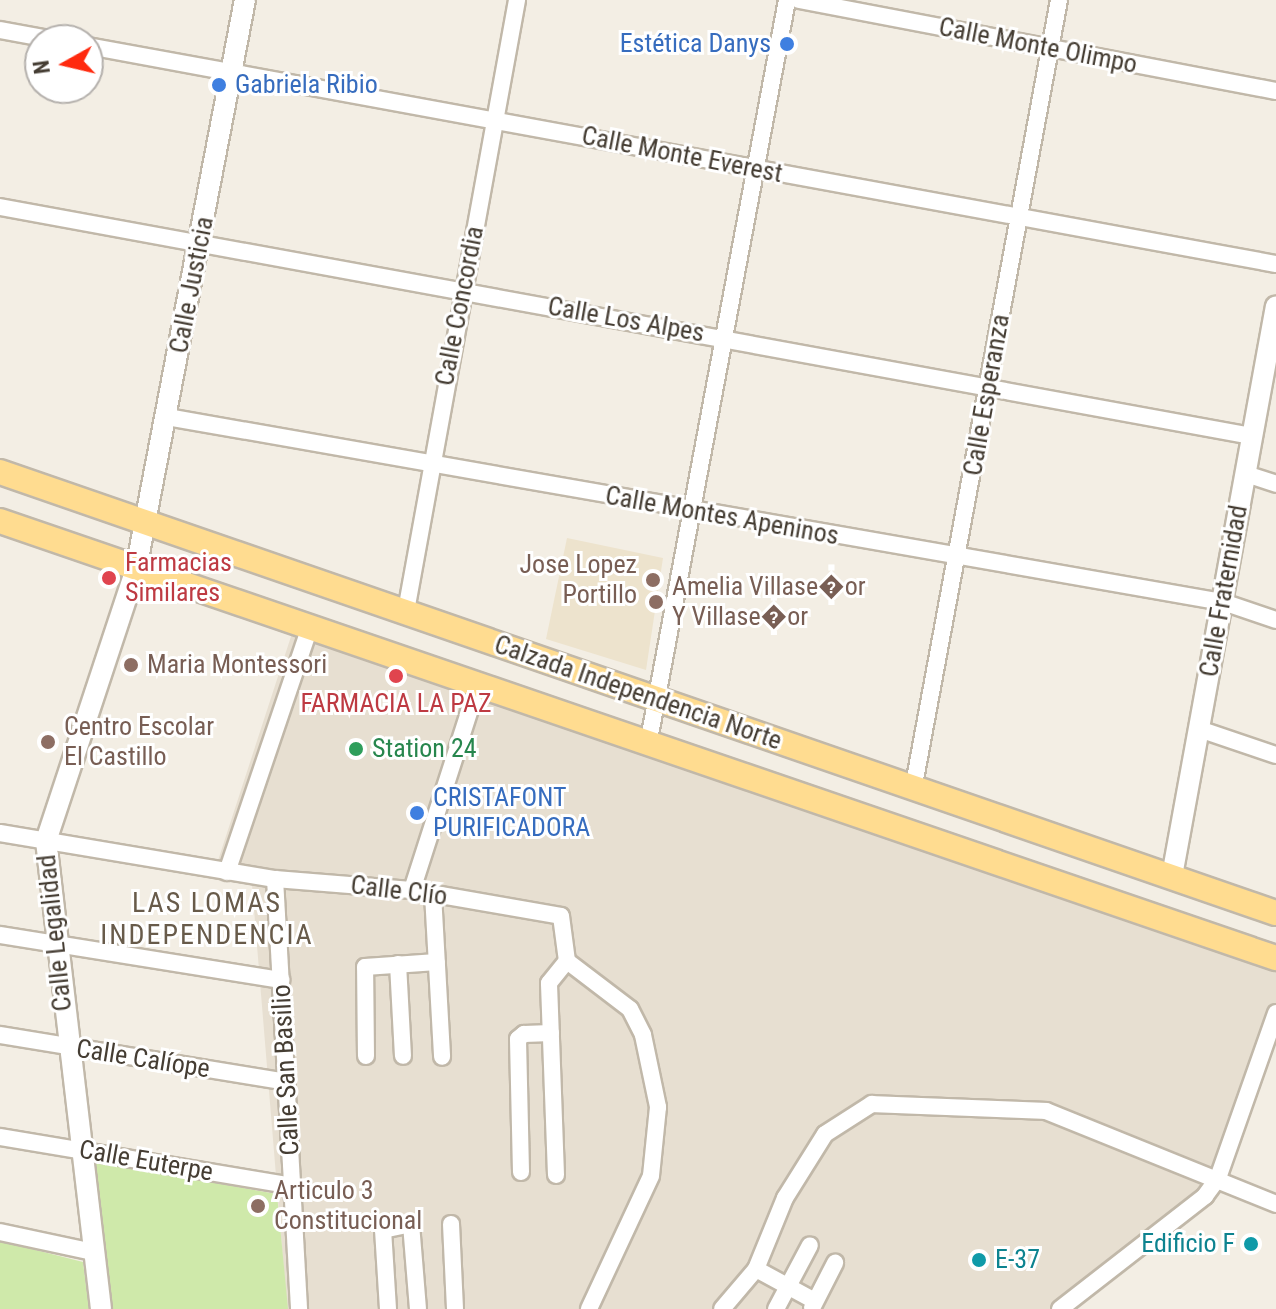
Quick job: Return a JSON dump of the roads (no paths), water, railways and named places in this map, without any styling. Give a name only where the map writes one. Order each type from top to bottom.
[{"type":"main road","name":"Calzada Independencia Norte","points":[[0,472],[1276,913]]},
{"type":"main road","name":"Calzada Independencia Norte","points":[[0,521],[1276,958]]},
{"type":"street","name":"Calle Justicia","points":[[136,569],[245,0]]},
{"type":"street","name":"Calle Concordia","points":[[406,611],[517,0]]},
{"type":"street","points":[[648,745],[787,0]]},
{"type":"street","name":"Calle Monte Olimpo","points":[[799,0],[1276,91]]},
{"type":"street","name":"Calle Esperanza","points":[[913,790],[1059,0]]},
{"type":"street","points":[[0,30],[24,34]]},
{"type":"street","name":"Calle Monte Everest","points":[[104,49],[496,120],[1019,221],[1276,264]]},
{"type":"street","name":"Calle Los Alpes","points":[[0,207],[1252,436]]},
{"type":"street","name":"Calle Fraternidad","points":[[1172,876],[1252,436],[1273,343],[1276,306]]},
{"type":"street","name":"Calle Montes Apeninos","points":[[167,417],[431,461],[693,513],[1223,602],[1276,620]]},
{"type":"street","points":[[1246,474],[1276,484]]},
{"type":"street","name":"Calle Legalidad","points":[[101,1309],[54,943],[46,841],[136,569]]},
{"type":"street","points":[[227,872],[310,627]]},
{"type":"street","points":[[412,890],[478,685]]},
{"type":"street","points":[[1199,729],[1276,755]]},
{"type":"street","name":"Calle Clío","points":[[0,833],[227,872],[412,890],[561,916],[567,961]]},
{"type":"street","name":"Calle San Basilio","points":[[275,879],[299,1309]]},
{"type":"street","points":[[433,894],[442,1057]]},
{"type":"street","points":[[0,935],[281,980]]},
{"type":"street","points":[[556,1175],[550,979],[567,961],[630,1009],[654,1071],[658,1107],[658,1143],[651,1176],[589,1309]]},
{"type":"street","points":[[366,1056],[364,972],[370,966],[437,962]]},
{"type":"street","points":[[398,964],[403,1056]]},
{"type":"street","points":[[1060,1309],[1181,1218],[1218,1178],[1276,1013]]},
{"type":"street","points":[[521,1172],[518,1039],[524,1034],[551,1033]]},
{"type":"street","name":"Calle Calíope","points":[[0,1035],[286,1082]]},
{"type":"street","points":[[722,1309],[756,1269],[785,1198],[825,1134],[872,1104],[1046,1111],[1276,1204]]},
{"type":"street","name":"Calle Euterpe","points":[[0,1137],[292,1186]]},
{"type":"street","points":[[388,1309],[383,1230],[398,1224],[414,1227],[418,1309]]},
{"type":"street","points":[[451,1224],[455,1309]]},
{"type":"street","points":[[0,1232],[93,1252]]},
{"type":"street","points":[[776,1309],[810,1245]]},
{"type":"street","points":[[756,1269],[813,1305],[835,1263]]},
{"type":"place","name":"Estética Danys","points":[[787,44]]},
{"type":"place","name":"Gabriela Ribio","points":[[219,85]]},
{"type":"place","name":"Farmacias Similares","points":[[109,578]]},
{"type":"place","name":"Jose Lopez Portillo","points":[[653,580]]},
{"type":"place","name":"Amelia Villase�or Y Villase�or","points":[[656,602]]},
{"type":"place","name":"Maria Montessori","points":[[131,665]]},
{"type":"place","name":"FARMACIA LA PAZ","points":[[396,676]]},
{"type":"place","name":"Centro Escolar El Castillo","points":[[48,742]]},
{"type":"place","name":"Station 24","points":[[356,749]]},
{"type":"place","name":"CRISTAFONT PURIFICADORA","points":[[417,813]]},
{"type":"place","name":"Articulo 3 Constitucional","points":[[258,1206]]},
{"type":"place","name":"Edificio F","points":[[1251,1244]]},
{"type":"place","name":"E-37","points":[[979,1260]]},
{"type":"district","name":"LAS LOMAS INDEPENDENCIA","points":[[207,919]]}]
